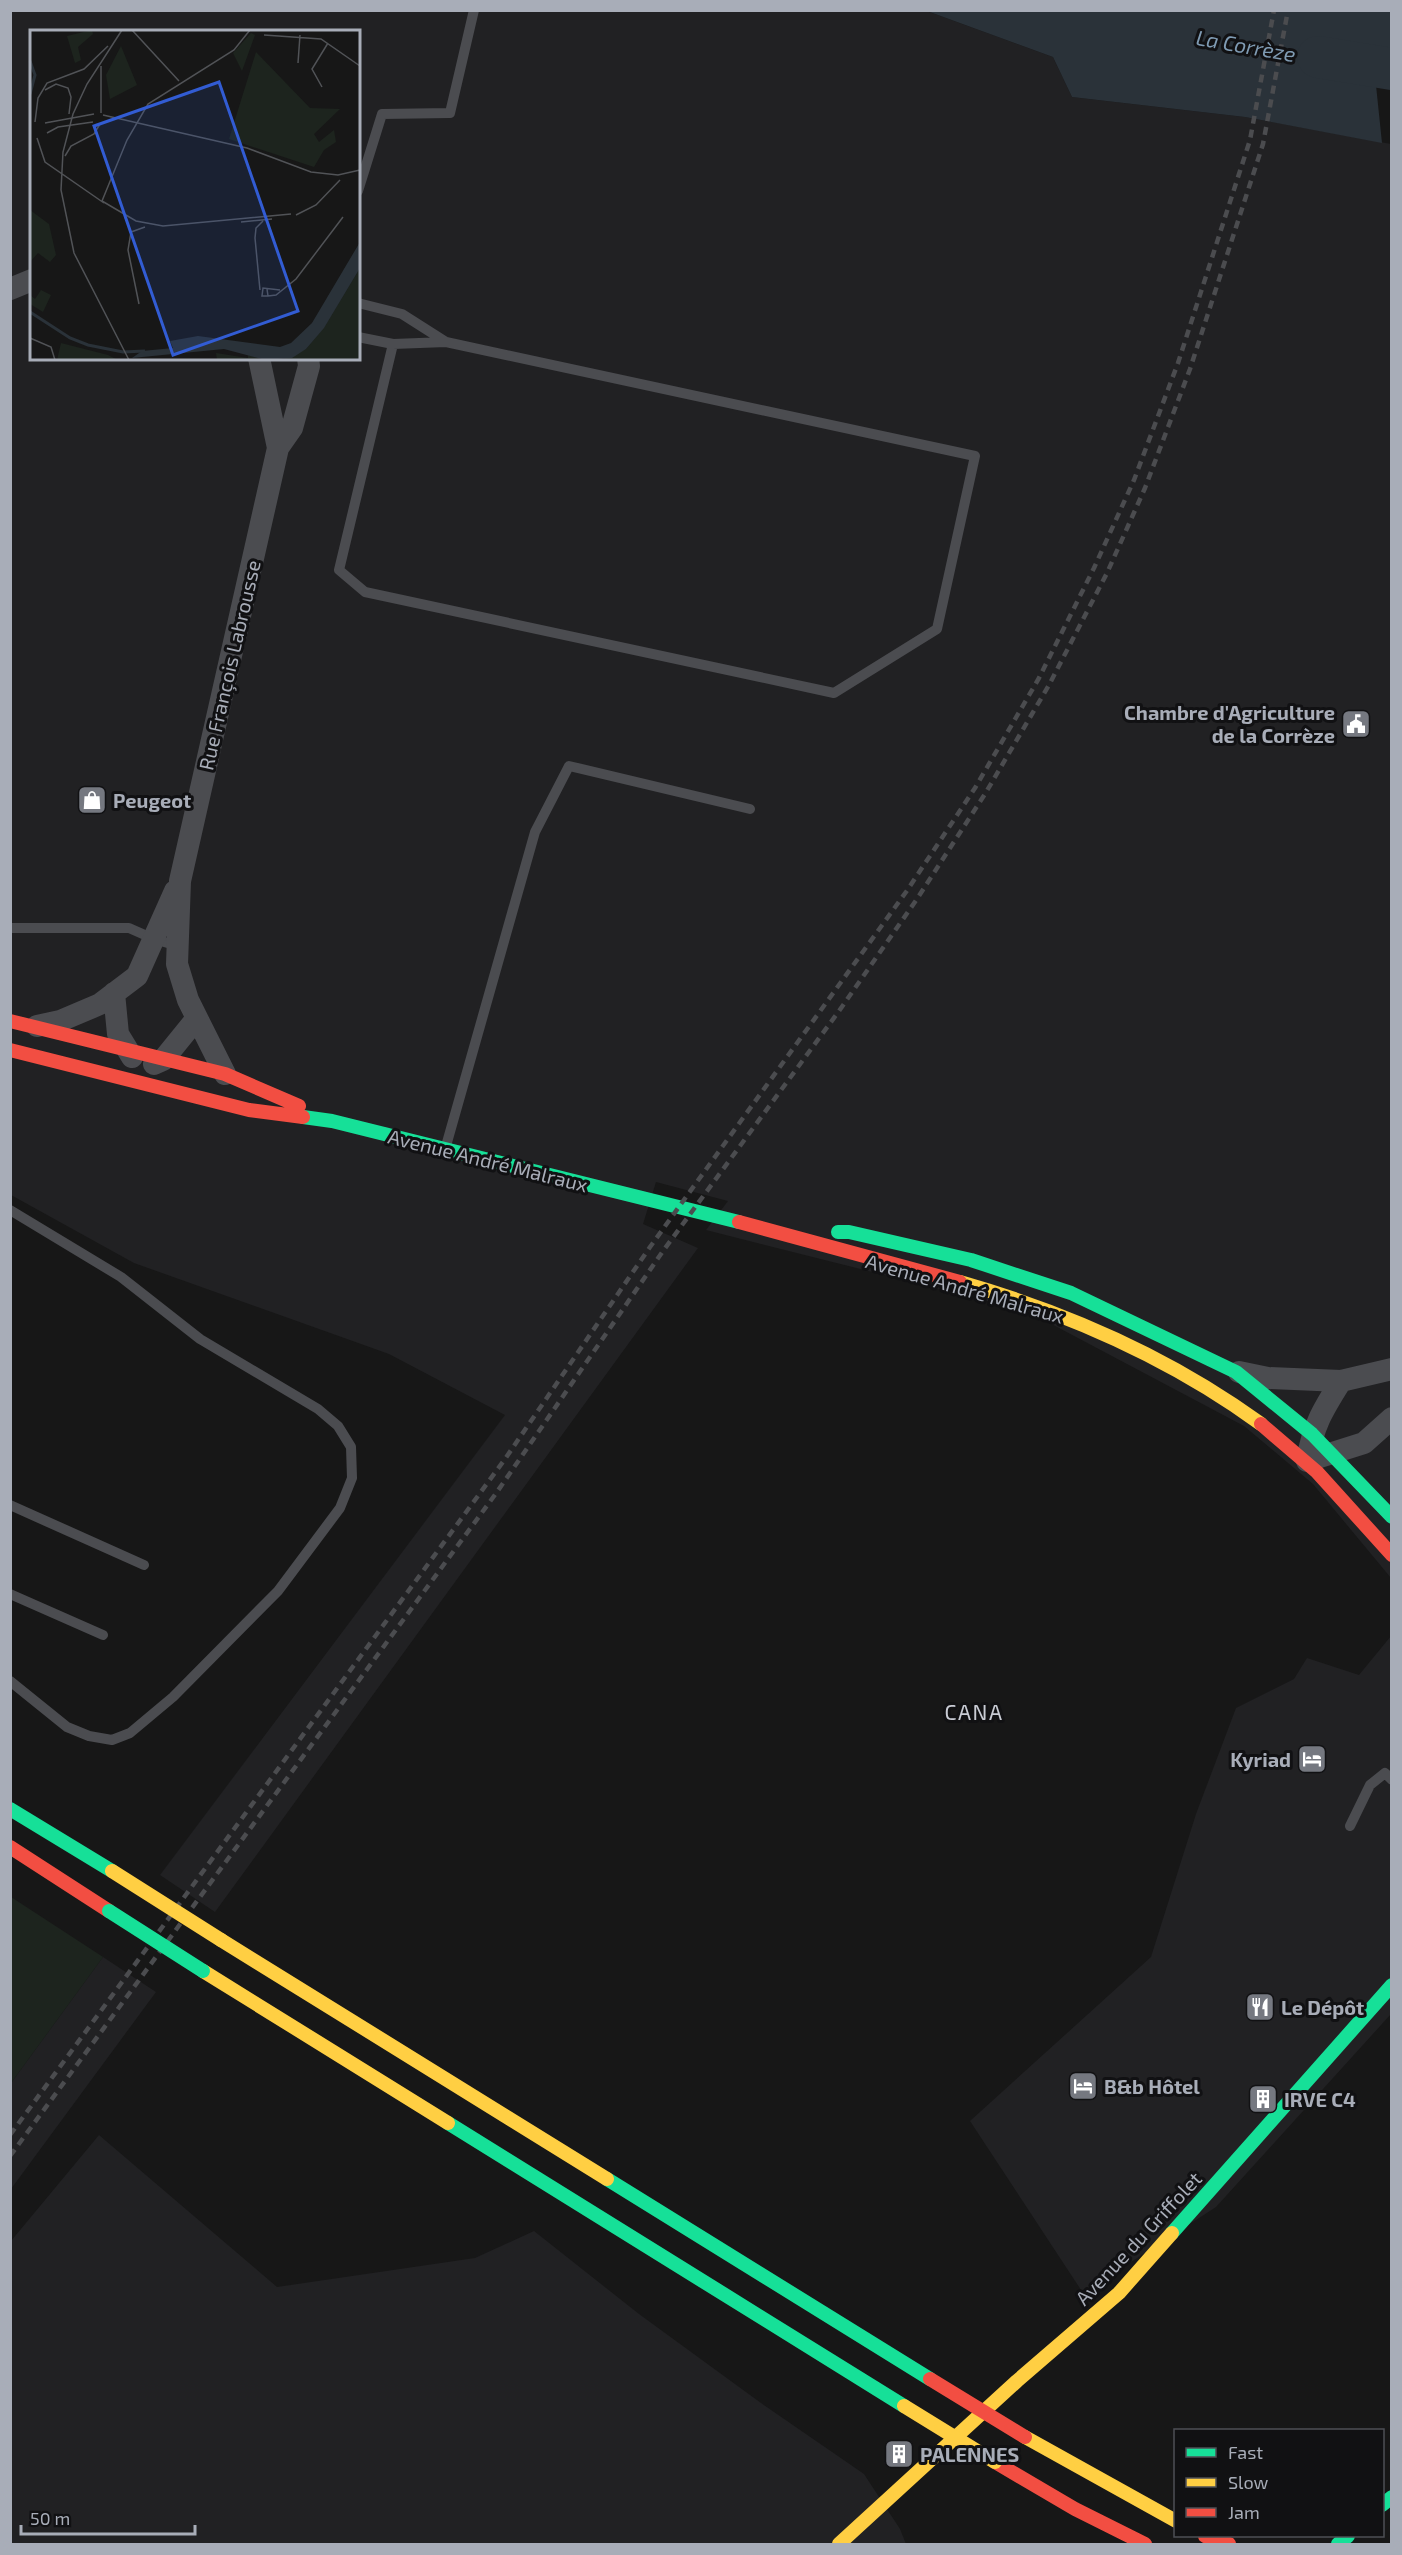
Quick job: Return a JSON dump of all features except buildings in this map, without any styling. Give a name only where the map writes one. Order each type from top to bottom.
[{"type":"main road","name":"Avenue André Malraux","points":[[10,1021],[225,1074],[332,1121]]},
{"type":"main road","name":"Avenue André Malraux","points":[[10,1050],[249,1110],[332,1121],[783,1233],[837,1251],[964,1283],[1062,1315],[1162,1360],[1225,1396],[1307,1461],[1392,1555]]},
{"type":"main road","name":"Avenue André Malraux","points":[[783,1233],[849,1232],[971,1260],[1071,1293],[1236,1372],[1312,1434],[1392,1517]]},
{"type":"main road","points":[[10,1809],[930,2379],[1025,2437],[1174,2520]]},
{"type":"main road","points":[[10,1847],[203,1971],[995,2462],[1075,2509],[1145,2544]]},
{"type":"main road","name":"Avenue du Griffolet","points":[[839,2544],[1017,2381],[1119,2293],[1392,1985]]},
{"type":"main road","points":[[1210,2537],[1229,2544]]},
{"type":"street","points":[[10,289],[30,281]]},
{"type":"street","name":"Rue François Labrousse","points":[[259,360],[278,448]]},
{"type":"street","name":"Rue François Labrousse","points":[[225,1074],[188,1000],[177,964],[180,881],[278,448],[292,428],[309,366],[308,360]]},
{"type":"street","name":"Rue François Labrousse","points":[[36,1026],[60,1021],[100,1004],[137,976],[180,881]]},
{"type":"street","points":[[114,993],[118,1034],[126,1051],[142,1070],[163,1060],[196,1018]]},
{"type":"street","name":"Avenue André Malraux","points":[[10,1050],[70,1052],[142,1070],[171,1079],[197,1097]]},
{"type":"street","points":[[1236,1372],[1268,1378],[1341,1381],[1392,1369]]},
{"type":"street","points":[[1307,1461],[1312,1434],[1318,1419],[1341,1381]]},
{"type":"street","points":[[1307,1461],[1364,1443],[1392,1418]]},
{"type":"lane","points":[[360,184],[382,114],[450,113],[474,10]]},
{"type":"lane","points":[[360,304],[402,314],[446,342]]},
{"type":"lane","points":[[360,337],[393,344],[446,342],[975,456],[937,629],[834,693],[365,592],[339,570],[393,344]]},
{"type":"lane","points":[[446,1149],[535,832],[569,766],[750,809]]},
{"type":"lane","points":[[10,928],[129,928],[178,946]]},
{"type":"lane","points":[[10,1210],[121,1277],[200,1339],[318,1409],[338,1426],[351,1447],[352,1478],[340,1508],[278,1591],[174,1697],[130,1733],[111,1740],[89,1736],[67,1727],[10,1681]]},
{"type":"lane","points":[[10,1505],[144,1565]]},
{"type":"lane","points":[[10,1594],[103,1635]]},
{"type":"lane","points":[[1350,1826],[1370,1785],[1385,1773],[1392,1780]]},
{"type":"shaded area","points":[[11,11],[927,11],[1053,57],[1072,97],[1245,117],[1391,144],[1391,1578],[1313,1484],[1244,1426],[1027,1311],[706,1230],[728,1201],[656,1182],[643,1224],[698,1248],[215,1912],[160,1875],[505,1415],[389,1354],[134,1263],[11,1195]]},
{"type":"shaded area","points":[[1391,1636],[1391,2014],[1216,2207],[1083,2293],[970,2121],[1151,1957],[1196,1814],[1236,1708],[1294,1679],[1307,1658],[1359,1675]]},
{"type":"shaded area","points":[[11,1897],[103,1957],[11,2083]]},
{"type":"shaded area","points":[[103,1957],[156,1992],[11,2189],[11,2083]]},
{"type":"shaded area","points":[[99,2135],[277,2287],[475,2258],[534,2231],[639,2314],[761,2403],[864,2474],[900,2529],[906,2544],[11,2544],[11,2241]]},
{"type":"water","points":[[927,11],[1391,11],[1391,69],[1374,66],[1382,143],[1245,117],[1072,97],[1053,57]]},
{"type":"waterway","name":"La Corrèze","points":[[1318,57],[1392,69]]},
{"type":"railway","points":[[10,2135],[505,1459],[650,1247],[906,892],[975,788],[1039,678],[1094,568],[1134,480],[1178,363],[1250,140],[1274,10]]},
{"type":"railway","points":[[10,2156],[497,1492],[663,1251],[839,1011],[917,899],[985,794],[1049,685],[1107,573],[1145,488],[1190,369],[1263,144],[1288,10]]},
{"type":"traffic: fast","points":[[303,1117],[332,1121],[739,1222]]},
{"type":"traffic: fast","points":[[838,1232],[849,1232],[971,1260],[1071,1293],[1236,1372],[1312,1434],[1392,1517]]},
{"type":"traffic: fast","points":[[10,1809],[112,1871]]},
{"type":"traffic: fast","points":[[109,1911],[203,1971]]},
{"type":"traffic: fast","points":[[1172,2233],[1392,1985]]},
{"type":"traffic: fast","points":[[448,2123],[904,2406]]},
{"type":"traffic: fast","points":[[607,2179],[930,2379]]},
{"type":"traffic: fast","points":[[1384,2503],[1392,2497]]},
{"type":"traffic: fast","points":[[1338,2544],[1347,2537]]},
{"type":"traffic: slow","points":[[960,1282],[1040,1308],[1116,1339],[1190,1378],[1261,1424]]},
{"type":"traffic: slow","points":[[112,1871],[221,1940]]},
{"type":"traffic: slow","points":[[221,1940],[607,2179]]},
{"type":"traffic: slow","points":[[203,1971],[448,2123]]},
{"type":"traffic: slow","points":[[839,2544],[1017,2381],[1119,2293],[1172,2233]]},
{"type":"traffic: slow","points":[[904,2406],[995,2462]]},
{"type":"traffic: slow","points":[[1025,2437],[1174,2520]]},
{"type":"traffic: jam","points":[[10,1021],[225,1074],[299,1106]]},
{"type":"traffic: jam","points":[[10,1050],[249,1110],[303,1117]]},
{"type":"traffic: jam","points":[[739,1222],[960,1282]]},
{"type":"traffic: jam","points":[[1261,1424],[1317,1472],[1392,1555]]},
{"type":"traffic: jam","points":[[10,1847],[109,1911]]},
{"type":"traffic: jam","points":[[930,2379],[1025,2437]]},
{"type":"traffic: jam","points":[[995,2462],[1075,2509],[1145,2544]]},
{"type":"traffic: jam","points":[[1208,2537],[1229,2544]]},
{"type":"place","name":"Chambre d'Agriculture de la Corrèze","points":[[1356,724]]},
{"type":"place","name":"Peugeot","points":[[92,800]]},
{"type":"place","name":"Kyriad","points":[[1312,1759]]},
{"type":"place","name":"Le Dépôt","points":[[1260,2007]]},
{"type":"place","name":"B&b Hôtel","points":[[1083,2086]]},
{"type":"place","name":"IRVE C4","points":[[1263,2099]]},
{"type":"place","name":"PALENNES","points":[[899,2454]]},
{"type":"district","name":"CANA","points":[[974,1711]]}]
